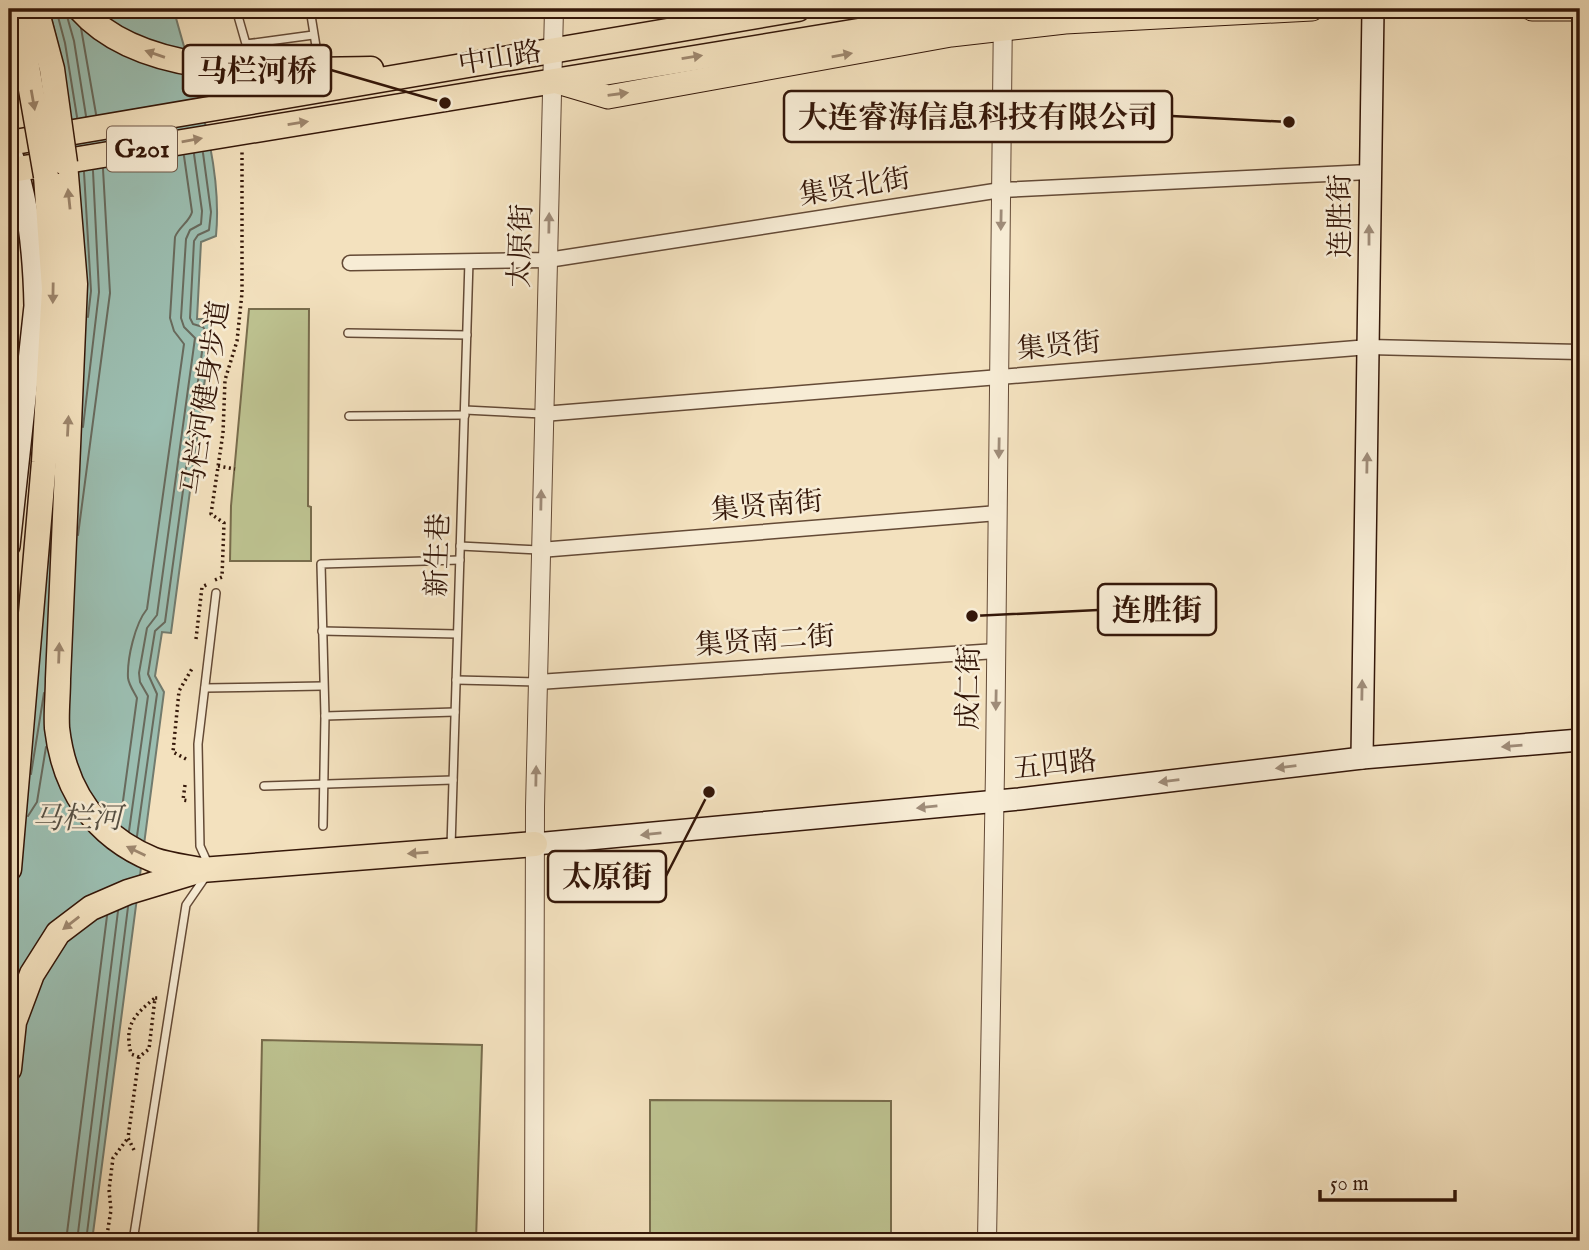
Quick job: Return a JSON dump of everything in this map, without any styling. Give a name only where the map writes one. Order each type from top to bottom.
[{"type":"highway","points":[[9,869],[44,462],[54,289],[46,176],[15,9]]},
{"type":"highway","points":[[36,9],[52,69],[65,163],[75,284],[57,726],[63,760],[76,793],[92,819],[121,843],[155,860],[206,870]]},
{"type":"highway","points":[[80,9],[91,21],[131,45],[186,64],[222,68],[320,70],[442,69]]},
{"type":"highway","name":"中山路","points":[[9,143],[798,9]]},
{"type":"highway","name":"中山路","points":[[12,163],[52,164],[552,81],[1000,16]]},
{"type":"highway","points":[[9,677],[44,462]]},
{"type":"highway","points":[[9,1069],[18,1010],[32,974],[58,933],[91,908],[128,891],[206,870],[535,844]]},
{"type":"main road","points":[[1000,16],[1065,22],[1312,9]]},
{"type":"main road","name":"连胜街","points":[[1362,758],[1373,9]]},
{"type":"main road","points":[[1532,9],[1580,9]]},
{"type":"main road","points":[[9,546],[35,306],[34,266],[12,163]]},
{"type":"main road","name":"五四路","points":[[535,844],[995,801],[1362,758],[1580,740]]},
{"type":"street","name":"太原街","points":[[534,1241],[535,844],[554,9]]},
{"type":"street","name":"成仁街","points":[[987,1241],[995,801],[1001,190],[1000,16]]},
{"type":"street","name":"集贤北街","points":[[350,263],[548,260],[1001,190],[1369,172]]},
{"type":"street","name":"集贤街","points":[[543,414],[1369,347],[1580,352]]},
{"type":"street","name":"集贤南街","points":[[540,550],[998,513]]},
{"type":"street","name":"集贤南二街","points":[[538,682],[996,651]]},
{"type":"lane","points":[[236,9],[246,44],[313,35]]},
{"type":"lane","points":[[310,9],[320,70]]},
{"type":"lane","name":"新生巷","points":[[450,851],[469,261]]},
{"type":"lane","points":[[348,333],[467,335]]},
{"type":"lane","points":[[349,416],[465,412],[543,414]]},
{"type":"lane","points":[[460,545],[540,550]]},
{"type":"lane","points":[[323,826],[325,716],[321,564],[460,561]]},
{"type":"lane","points":[[133,1241],[186,905],[206,870],[200,846],[198,744],[216,593]]},
{"type":"lane","points":[[322,631],[457,634]]},
{"type":"lane","points":[[456,680],[538,682]]},
{"type":"lane","points":[[205,688],[323,686]]},
{"type":"lane","points":[[325,716],[455,712]]},
{"type":"lane","points":[[264,786],[453,780]]},
{"type":"path","name":"马栏河健身步道","points":[[196,640],[202,587],[222,577],[224,523],[211,514],[223,433],[225,380],[237,341],[242,293],[236,133]]},
{"type":"path","points":[[218,466],[235,469]]},
{"type":"path","points":[[189,747],[188,760],[173,752],[179,691],[193,667],[192,678]]},
{"type":"path","points":[[186,773],[183,800],[200,803]]},
{"type":"path","points":[[139,1057],[131,1054],[127,1040],[134,1015],[155,999],[171,995]]},
{"type":"path","points":[[106,1241],[111,1210],[109,1190],[113,1158],[128,1138],[139,1057],[149,1049],[155,999]]},
{"type":"path","points":[[128,1138],[136,1153]]},
{"type":"green space","points":[[249,309],[309,309],[308,506],[311,507],[311,561],[230,561],[231,506]]},
{"type":"green space","points":[[262,1040],[482,1045],[476,1241],[258,1241]]},
{"type":"green space","points":[[650,1100],[891,1101],[891,1241],[650,1241]]},
{"type":"water","name":"马栏河","points":[[49,9],[167,9],[176,18],[206,126],[217,209],[216,236],[201,242],[197,319],[213,319],[171,633],[162,632],[155,676],[164,692],[92,1241],[9,1241],[9,817],[62,466],[76,151],[58,45]]},
{"type":"place","name":"马栏河桥","points":[[445,103]]},
{"type":"place","name":"大连睿海信息科技有限公司","points":[[1289,122]]},
{"type":"place","name":"连胜街","points":[[972,616]]},
{"type":"place","name":"太原街","points":[[709,792]]}]
